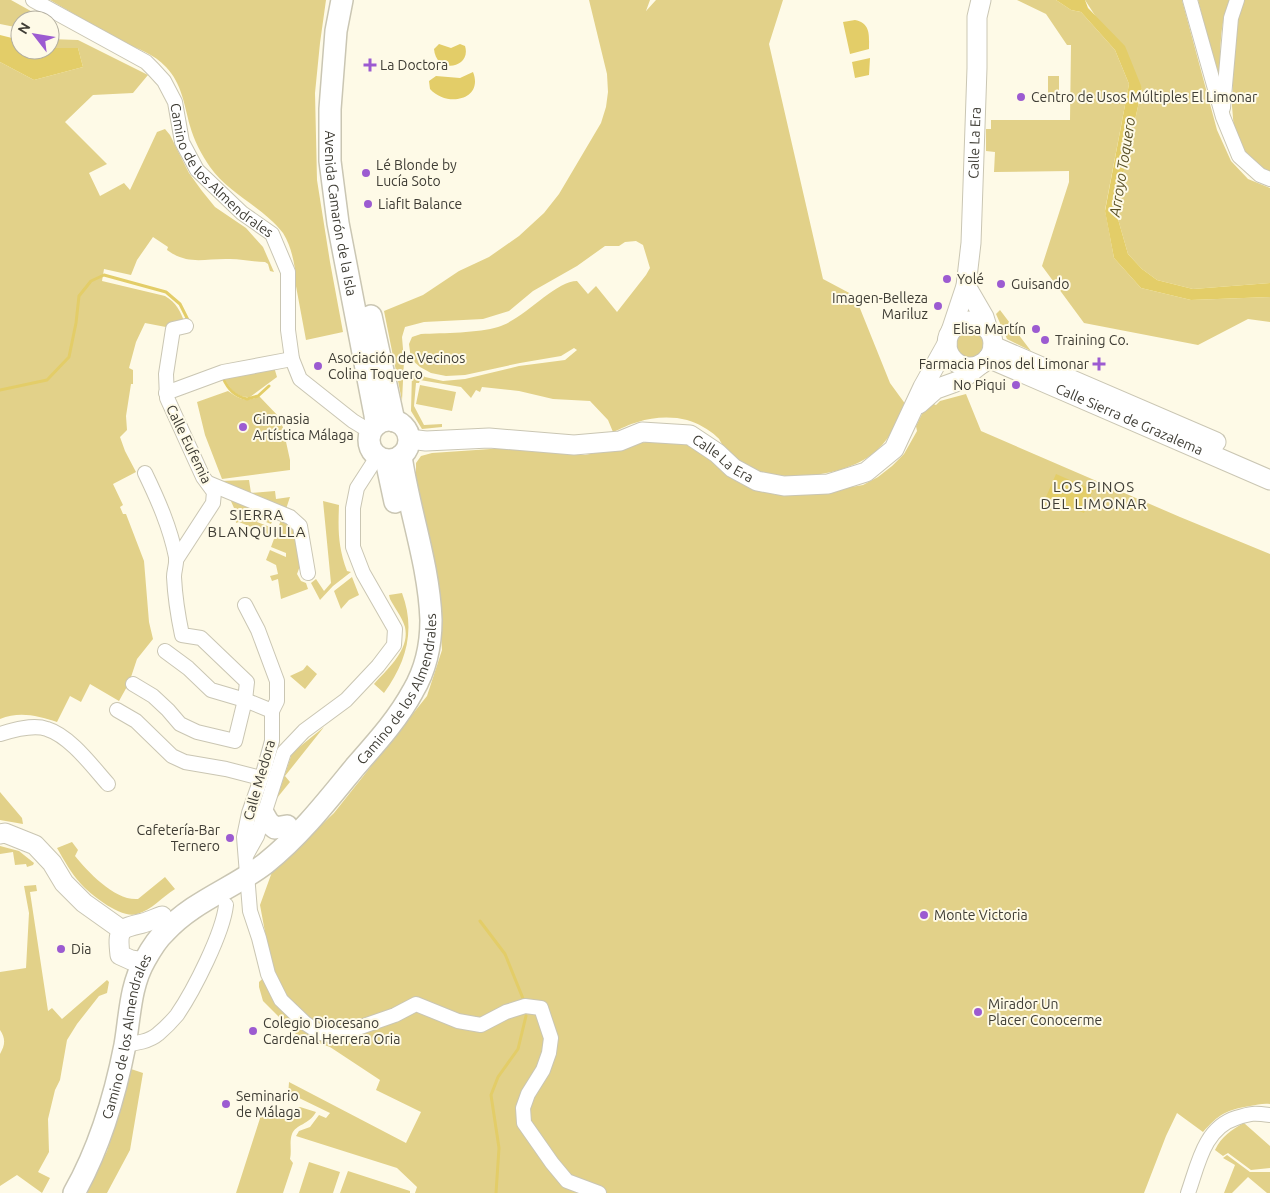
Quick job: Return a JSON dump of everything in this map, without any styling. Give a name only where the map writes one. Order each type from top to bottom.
[{"type":"main road","name":"Avenida Camarón de la Isla","points":[[342,0],[336,31],[330,109],[330,161],[338,224],[375,415],[380,426]]},
{"type":"main road","name":"Avenida Camarón de la Isla","points":[[356,0],[350,29],[343,104],[344,160],[380,426]]},
{"type":"main road","name":"Calle La Era","points":[[393,453],[426,441],[490,438],[574,445],[620,441],[642,432],[690,435],[718,453],[733,468],[756,481],[784,486],[828,484],[866,472],[894,449],[949,337],[966,286],[971,243],[977,17],[980,0]]},
{"type":"main road","points":[[914,408],[936,389],[961,380],[988,349],[984,317],[966,286]]},
{"type":"main road","points":[[967,321],[978,322],[988,349],[969,367],[959,364],[949,352],[949,337],[956,326],[967,321]]},
{"type":"main road","name":"Calle Sierra de Grazalema","points":[[988,349],[1270,466]]},
{"type":"main road","name":"Calle Sierra de Grazalema","points":[[988,349],[1270,480]]},
{"type":"main road","points":[[401,424],[407,431],[393,453],[371,450],[369,444],[380,426],[401,424]]},
{"type":"main road","name":"Camino de los Almendrales","points":[[60,1193],[85,1138],[104,1081],[123,986],[138,961],[164,932],[196,906],[216,902],[248,871],[403,688],[414,662],[418,633],[414,593],[393,453]]},
{"type":"main road","name":"Camino de los Almendrales","points":[[74,1193],[99,1142],[116,1083],[125,1044],[138,961],[138,946],[154,924],[170,908],[248,871],[281,850],[329,798],[391,724],[414,690],[428,657],[431,620],[424,571],[404,479],[393,453]]},
{"type":"main road","points":[[264,815],[275,828],[287,826]]},
{"type":"main road","points":[[0,834],[5,833],[35,845],[52,863],[64,883],[84,903],[122,930]]},
{"type":"main road","points":[[138,961],[120,955],[119,944],[122,930],[126,926],[145,923],[162,916]]},
{"type":"street","name":"Camino de los Almendrales","points":[[33,0],[146,62],[164,81],[174,102],[182,142],[197,170],[242,213],[272,234],[288,272],[288,330],[292,359],[300,379],[354,421],[380,426]]},
{"type":"street","points":[[1190,0],[1223,117],[1239,156],[1260,175],[1270,179]]},
{"type":"street","points":[[1223,117],[1231,18],[1237,0]]},
{"type":"street","name":"Calle Eufemia","points":[[176,560],[213,502],[214,492],[199,470],[166,393],[166,374],[173,329],[186,326]]},
{"type":"street","points":[[166,393],[223,372],[292,359]]},
{"type":"street","name":"Camino de los Almendrales","points":[[248,871],[257,836],[284,752],[304,731],[346,700],[378,666],[394,645],[395,629],[363,573],[353,547],[353,508],[357,488],[393,453]]},
{"type":"street","points":[[132,684],[153,696],[180,724],[197,732],[235,741],[246,700],[247,682],[201,638],[182,635],[177,611],[174,576],[176,560],[169,530],[158,500],[144,474]]},
{"type":"street","points":[[208,483],[290,517],[300,526],[308,573]]},
{"type":"street","name":"Calle Medora","points":[[245,605],[258,630],[277,681],[277,701],[272,711],[272,741],[249,813],[244,837],[250,911],[268,974],[281,1000],[304,1023],[320,1034],[334,1036],[395,1015],[416,1004],[458,1021],[481,1025],[506,1012],[525,1006],[541,1008],[551,1038],[549,1053],[543,1070],[528,1094],[523,1108],[524,1122],[534,1140],[567,1181],[599,1193]]},
{"type":"street","points":[[165,651],[188,668],[211,690],[246,700],[272,711]]},
{"type":"street","points":[[116,710],[136,721],[172,756],[185,762],[226,769],[261,778]]},
{"type":"street","points":[[0,734],[17,728],[46,728],[73,744],[108,784]]},
{"type":"street","points":[[125,1044],[133,1044],[156,1036],[176,1016],[197,979],[225,916],[216,902]]},
{"type":"street","points":[[1188,1193],[1206,1144],[1213,1132],[1226,1121],[1254,1112],[1270,1115]]},
{"type":"shaded area","points":[[0,0],[11,0],[29,10],[10,10],[10,26],[0,24]]},
{"type":"shaded area","points":[[50,0],[326,0],[315,93],[317,180],[343,332],[306,340],[293,270],[295,269],[294,264],[291,251],[283,233],[266,216],[218,177],[210,167],[201,152],[190,126],[176,80],[166,67],[151,55],[123,42]]},
{"type":"shaded area","points":[[589,0],[650,0],[646,11],[656,0],[783,0],[769,44],[823,279],[855,296],[890,383],[906,405],[892,432],[882,445],[859,463],[844,469],[810,476],[775,475],[760,472],[737,460],[710,431],[687,420],[669,418],[649,419],[613,432],[608,420],[590,401],[553,399],[519,391],[482,387],[480,392],[476,390],[471,398],[461,387],[420,380],[419,383],[416,383],[414,406],[424,425],[442,424],[442,427],[422,429],[411,411],[412,373],[415,371],[425,377],[443,381],[465,379],[519,366],[565,360],[577,350],[574,348],[561,356],[465,375],[446,376],[431,373],[411,359],[409,344],[412,337],[421,334],[471,332],[498,327],[518,317],[559,287],[577,281],[588,294],[596,286],[617,312],[650,268],[643,245],[636,241],[625,242],[619,246],[605,246],[577,266],[533,291],[509,311],[483,319],[424,322],[405,327],[402,337],[404,361],[402,401],[384,311],[423,295],[459,271],[489,257],[519,236],[544,213],[559,194],[601,123],[608,92],[607,74]]},
{"type":"shaded area","points":[[1017,0],[1056,0],[1071,10],[1081,12],[1115,50],[1129,84],[1105,210],[1114,258],[1141,288],[1191,300],[1270,297],[1270,322],[1248,319],[1198,345],[1084,323],[1042,266],[1069,182],[1069,171],[994,172],[995,152],[986,151],[986,129],[991,129],[991,120],[1070,120],[1071,45],[1067,45],[1046,14]]},
{"type":"shaded area","points":[[1085,0],[1182,0],[1217,130],[1231,161],[1248,179],[1270,188],[1270,283],[1193,289],[1157,280],[1142,269],[1128,254],[1118,219],[1121,184],[1142,88]]},
{"type":"shaded area","points":[[1198,0],[1231,0],[1222,29],[1220,80],[1219,80]]},
{"type":"shaded area","points":[[1245,0],[1270,0],[1270,173],[1250,159],[1240,144],[1234,130],[1232,106],[1235,28],[1239,8]]},
{"type":"shaded area","points":[[60,39],[78,40],[148,75],[133,93],[93,95],[65,122],[107,164],[89,173],[100,196],[124,183],[130,190],[157,132],[165,129],[170,135],[189,173],[202,191],[215,207],[246,228],[263,247],[274,272],[270,271],[268,264],[265,262],[234,259],[190,260],[183,258],[167,250],[168,247],[153,237],[137,260],[131,275],[104,269],[102,281],[165,296],[178,308],[185,323],[171,328],[145,323],[136,342],[129,368],[133,370],[133,384],[131,384],[126,416],[127,430],[120,437],[136,472],[113,484],[123,505],[120,507],[123,514],[126,514],[144,561],[149,622],[153,639],[137,659],[129,683],[119,701],[90,684],[81,702],[70,696],[57,722],[36,716],[22,715],[0,719],[0,62],[34,80],[83,67],[78,48],[60,48]]},
{"type":"shaded area","points":[[1048,76],[1059,76],[1059,100],[1048,100]]},
{"type":"shaded area","points":[[1000,310],[1031,351],[1007,339],[996,314]]},
{"type":"shaded area","points":[[968,328],[978,331],[983,336],[985,343],[983,351],[972,360],[965,360],[958,355],[954,347],[957,335]]},
{"type":"shaded area","points":[[274,367],[277,377],[250,397],[241,396],[234,392],[224,377]]},
{"type":"shaded area","points":[[420,385],[456,392],[452,411],[416,404]]},
{"type":"shaded area","name":"Gimnasia Artística Málaga","points":[[228,391],[247,400],[259,396],[281,419],[290,460],[290,470],[222,479],[205,435],[197,402]]},
{"type":"shaded area","points":[[966,394],[981,431],[1270,554],[1270,1104],[1229,1111],[1214,1121],[1203,1132],[1177,1113],[1144,1193],[415,1193],[417,1187],[397,1168],[296,1136],[299,1131],[310,1127],[319,1115],[326,1118],[330,1113],[297,1097],[291,1101],[288,1097],[289,1082],[406,1143],[421,1112],[376,1090],[380,1080],[330,1047],[298,1036],[263,1001],[259,982],[272,970],[260,905],[272,872],[334,813],[427,696],[442,650],[439,605],[416,491],[416,463],[421,456],[432,453],[505,448],[585,455],[660,439],[688,445],[748,487],[777,495],[823,492],[863,485],[878,477],[904,454],[917,431],[916,426],[926,406],[931,403],[936,405],[940,401]]},
{"type":"shaded area","points":[[249,480],[251,493],[275,491],[276,499],[290,497],[286,509],[220,481]]},
{"type":"shaded area","points":[[230,499],[274,517],[271,524],[258,519],[257,522],[270,527],[268,534],[239,522],[236,523],[235,513],[249,519],[250,515],[234,508]]},
{"type":"shaded area","points":[[323,501],[339,505],[340,546],[347,571],[351,572],[333,586],[320,600],[311,583],[316,579],[324,591],[331,583]]},
{"type":"shaded area","points":[[281,520],[291,526],[293,530],[300,566],[297,574],[301,581],[306,583],[308,589],[281,599],[278,579],[272,581],[270,576],[278,574],[276,565],[266,560],[270,550],[286,557],[286,553],[271,547]]},
{"type":"shaded area","points":[[352,577],[359,595],[349,600],[341,609],[334,591]]},
{"type":"shaded area","points":[[402,593],[408,620],[406,646],[398,670],[384,693],[374,684],[397,658],[406,635],[404,623],[389,595]]},
{"type":"shaded area","points":[[307,665],[317,674],[305,689],[290,676],[303,670]]},
{"type":"shaded area","points":[[324,727],[285,776],[290,782],[277,798],[292,753]]},
{"type":"shaded area","points":[[0,792],[22,818],[23,824],[0,820]]},
{"type":"shaded area","points":[[72,842],[78,850],[75,856],[80,863],[103,884],[120,895],[138,899],[165,877],[175,889],[152,906],[137,914],[130,915],[115,910],[86,889],[77,880],[68,866],[57,848]]},
{"type":"shaded area","points":[[0,846],[19,851],[34,863],[33,865],[27,867],[26,864],[15,865],[13,852],[0,854]]},
{"type":"shaded area","points":[[36,885],[37,891],[30,892],[48,1011],[52,1008],[62,1019],[107,980],[109,982],[107,993],[99,996],[67,1040],[60,1080],[55,1090],[48,1119],[49,1152],[38,1172],[50,1178],[42,1193],[17,1175],[0,1186],[0,1054],[4,1042],[0,1030],[0,972],[26,968],[29,913],[24,886]]},
{"type":"shaded area","points":[[131,1069],[143,1073],[130,1150],[107,1193],[87,1193],[107,1151],[120,1112],[127,1074]]},
{"type":"shaded area","points":[[300,1107],[316,1112],[310,1120],[296,1128],[292,1134],[290,1159],[293,1163],[283,1193],[236,1193],[263,1109],[287,1111]]},
{"type":"shaded area","points":[[1244,1123],[1270,1146],[1270,1168],[1251,1170],[1228,1153],[1223,1156],[1215,1150],[1227,1134]]},
{"type":"shaded area","points":[[1227,1155],[1250,1172],[1270,1172],[1270,1193],[1267,1193],[1248,1177],[1232,1193],[1224,1193],[1235,1165],[1223,1158]]},
{"type":"shaded area","points":[[309,1162],[340,1172],[333,1193],[299,1193]]},
{"type":"shaded area","points":[[348,1171],[410,1191],[410,1193],[340,1193]]},
{"type":"water","name":"Arroyo Toquero","points":[[1056,0],[1085,0],[1088,8],[1125,46],[1142,88],[1121,184],[1118,219],[1128,254],[1142,269],[1157,280],[1193,289],[1270,283],[1270,297],[1191,300],[1141,288],[1114,258],[1105,211],[1129,84],[1115,50],[1081,12],[1071,10]]},
{"type":"water","points":[[855,20],[864,24],[868,31],[869,49],[850,54],[843,22]]},
{"type":"water","points":[[0,35],[10,38],[10,60],[60,60],[60,48],[78,48],[83,67],[34,80],[0,62]]},
{"type":"water","points":[[439,44],[451,48],[460,44],[465,46],[466,54],[459,63],[453,66],[441,63],[436,57],[434,49]]},
{"type":"water","points":[[870,58],[869,75],[855,78],[852,62]]},
{"type":"water","points":[[473,72],[475,82],[473,89],[469,95],[462,98],[445,98],[437,95],[430,89],[429,81],[436,76],[460,78]]},
{"type":"water","points":[[1056,474],[1093,490],[1084,513],[1046,497]]},
{"type":"waterway","points":[[0,390],[47,380],[69,357],[79,296],[91,281],[104,275],[166,292],[180,304],[189,322]]},
{"type":"waterway","points":[[223,378],[232,392],[247,399],[258,396],[269,386]]},
{"type":"waterway","points":[[480,921],[505,954],[524,1001]]},
{"type":"waterway","points":[[496,1193],[499,1148],[491,1095],[498,1077],[518,1049],[526,1016]]},
{"type":"place","name":"La Doctora","points":[[370,65]]},
{"type":"place","name":"Centro de Usos Múltiples El Limonar","points":[[1021,97]]},
{"type":"place","name":"Lé Blonde by Lucía Soto","points":[[366,173]]},
{"type":"place","name":"Liafit Balance","points":[[368,204]]},
{"type":"place","name":"Yolé","points":[[947,279]]},
{"type":"place","name":"Guisando","points":[[1001,284]]},
{"type":"place","name":"Imagen-Belleza Mariluz","points":[[938,306]]},
{"type":"place","name":"Elisa Martín","points":[[1036,329]]},
{"type":"place","name":"Training Co.","points":[[1045,340]]},
{"type":"place","name":"Farmacia Pinos del Limonar","points":[[1099,364]]},
{"type":"place","name":"Asociación de Vecinos Colina Toquero","points":[[318,366]]},
{"type":"place","name":"No Piqui","points":[[1016,385]]},
{"type":"place","name":"Gimnasia Artística Málaga","points":[[243,427]]},
{"type":"place","name":"Cafetería-Bar Ternero","points":[[230,838]]},
{"type":"place","name":"Monte Victoria","points":[[924,915]]},
{"type":"place","name":"Dia","points":[[61,949]]},
{"type":"place","name":"Mirador Un Placer Conocerme","points":[[978,1012]]},
{"type":"place","name":"Colegio Diocesano Cardenal Herrera Oria","points":[[253,1031]]},
{"type":"place","name":"Seminario de Málaga","points":[[226,1104]]},
{"type":"district","name":"LOS PINOS DEL LIMONAR","points":[[1094,494]]},
{"type":"district","name":"SIERRA BLANQUILLA","points":[[257,522]]}]
